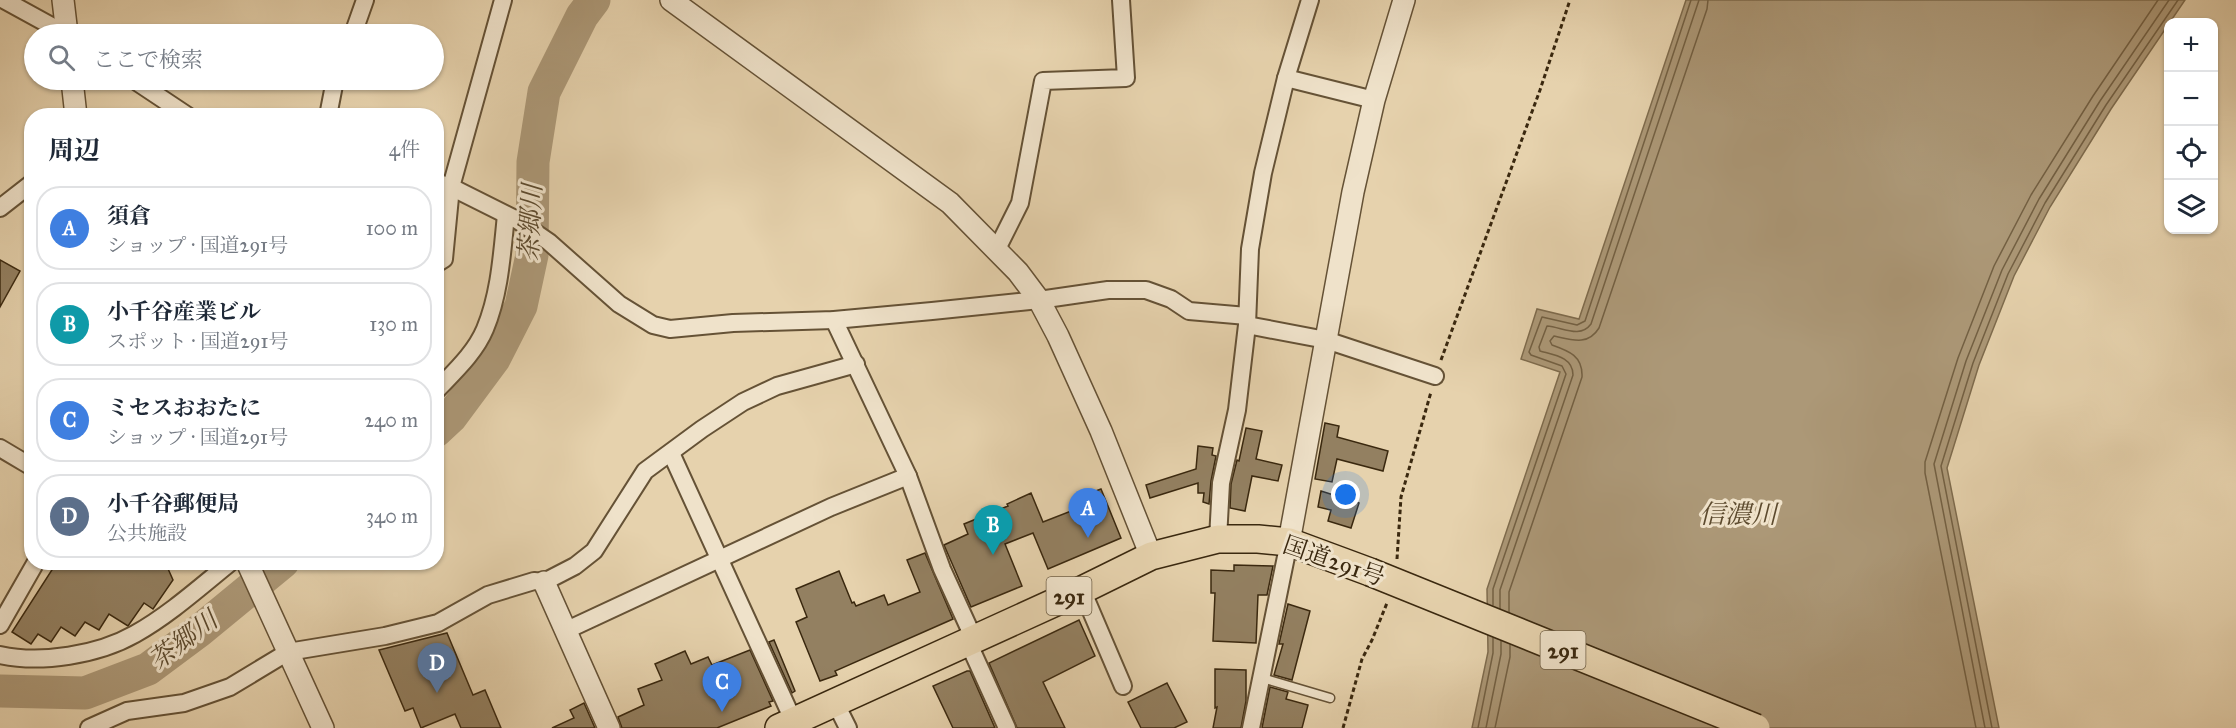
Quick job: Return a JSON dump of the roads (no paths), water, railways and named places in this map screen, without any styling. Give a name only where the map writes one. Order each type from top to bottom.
[{"type":"highway","name":"国道291号","points":[[787,725],[1151,556],[1218,539],[1258,539],[1289,542],[1370,572],[1756,728]]},
{"type":"street","points":[[4,0],[48,24]]},
{"type":"street","points":[[63,0],[65,24]]},
{"type":"street","points":[[357,24],[365,0]]},
{"type":"street","points":[[444,259],[444,185],[503,0]]},
{"type":"street","points":[[671,0],[950,203],[997,249],[1039,300],[1058,336],[1101,431],[1151,556]]},
{"type":"street","points":[[997,249],[1020,203],[1043,81],[1126,78],[1122,0]]},
{"type":"street","points":[[1218,539],[1221,483],[1237,410],[1247,321],[1250,249],[1263,173],[1286,78],[1310,0]]},
{"type":"street","points":[[1251,728],[1289,542],[1353,192],[1374,100],[1404,0]]},
{"type":"street","points":[[1286,78],[1374,100]]},
{"type":"street","points":[[73,90],[75,108]]},
{"type":"street","points":[[149,90],[176,108]]},
{"type":"street","points":[[330,108],[333,90]]},
{"type":"street","points":[[444,185],[511,218],[549,242],[619,304],[653,325],[670,329],[733,323],[834,320],[1039,300],[1108,290],[1146,290],[1171,299],[1190,311],[1247,321],[1326,340],[1435,376]]},
{"type":"street","points":[[0,208],[24,189]]},
{"type":"street","points":[[444,382],[473,350],[485,329],[495,296],[511,218]]},
{"type":"street","points":[[834,320],[908,476],[942,569],[1007,728]]},
{"type":"street","points":[[89,728],[127,711],[184,703],[230,687],[288,652],[385,636],[438,623],[488,595],[534,581],[544,582],[575,566],[594,551],[645,471],[702,429],[743,402],[777,386],[856,364]]},
{"type":"street","points":[[0,448],[24,462]]},
{"type":"street","points":[[671,453],[787,725]]},
{"type":"street","points":[[567,630],[831,507],[908,476]]},
{"type":"street","points":[[0,625],[31,570]]},
{"type":"street","points":[[0,655],[38,660],[68,655],[134,635],[221,570]]},
{"type":"street","points":[[250,570],[323,728]]},
{"type":"street","points":[[544,582],[567,630],[570,645],[609,728]]},
{"type":"street","points":[[1082,590],[1124,686]]},
{"type":"street","points":[[836,702],[848,728]]},
{"type":"lane","points":[[1262,678],[1330,698]]},
{"type":"water","name":"信濃川","points":[[1686,0],[2185,0],[2173,18],[2164,18],[2164,31],[2111,109],[2050,207],[2014,276],[1979,365],[1947,468],[1999,728],[1472,728],[1488,652],[1487,589],[1560,372],[1521,359],[1537,309],[1579,319]]},
{"type":"waterway","name":"茶郷川","points":[[444,424],[494,359],[521,306],[532,255],[533,162],[544,92],[582,16],[594,0]]},
{"type":"waterway","name":"茶郷川","points":[[0,691],[85,693],[148,669],[199,631],[273,570]]},
{"type":"place","name":"須倉","points":[[1088,538]]},
{"type":"place","name":"小千谷産業ビル","points":[[993,555]]},
{"type":"place","name":"小千谷郵便局","points":[[437,693]]},
{"type":"place","name":"ミセスおおたに","points":[[722,712]]}]
